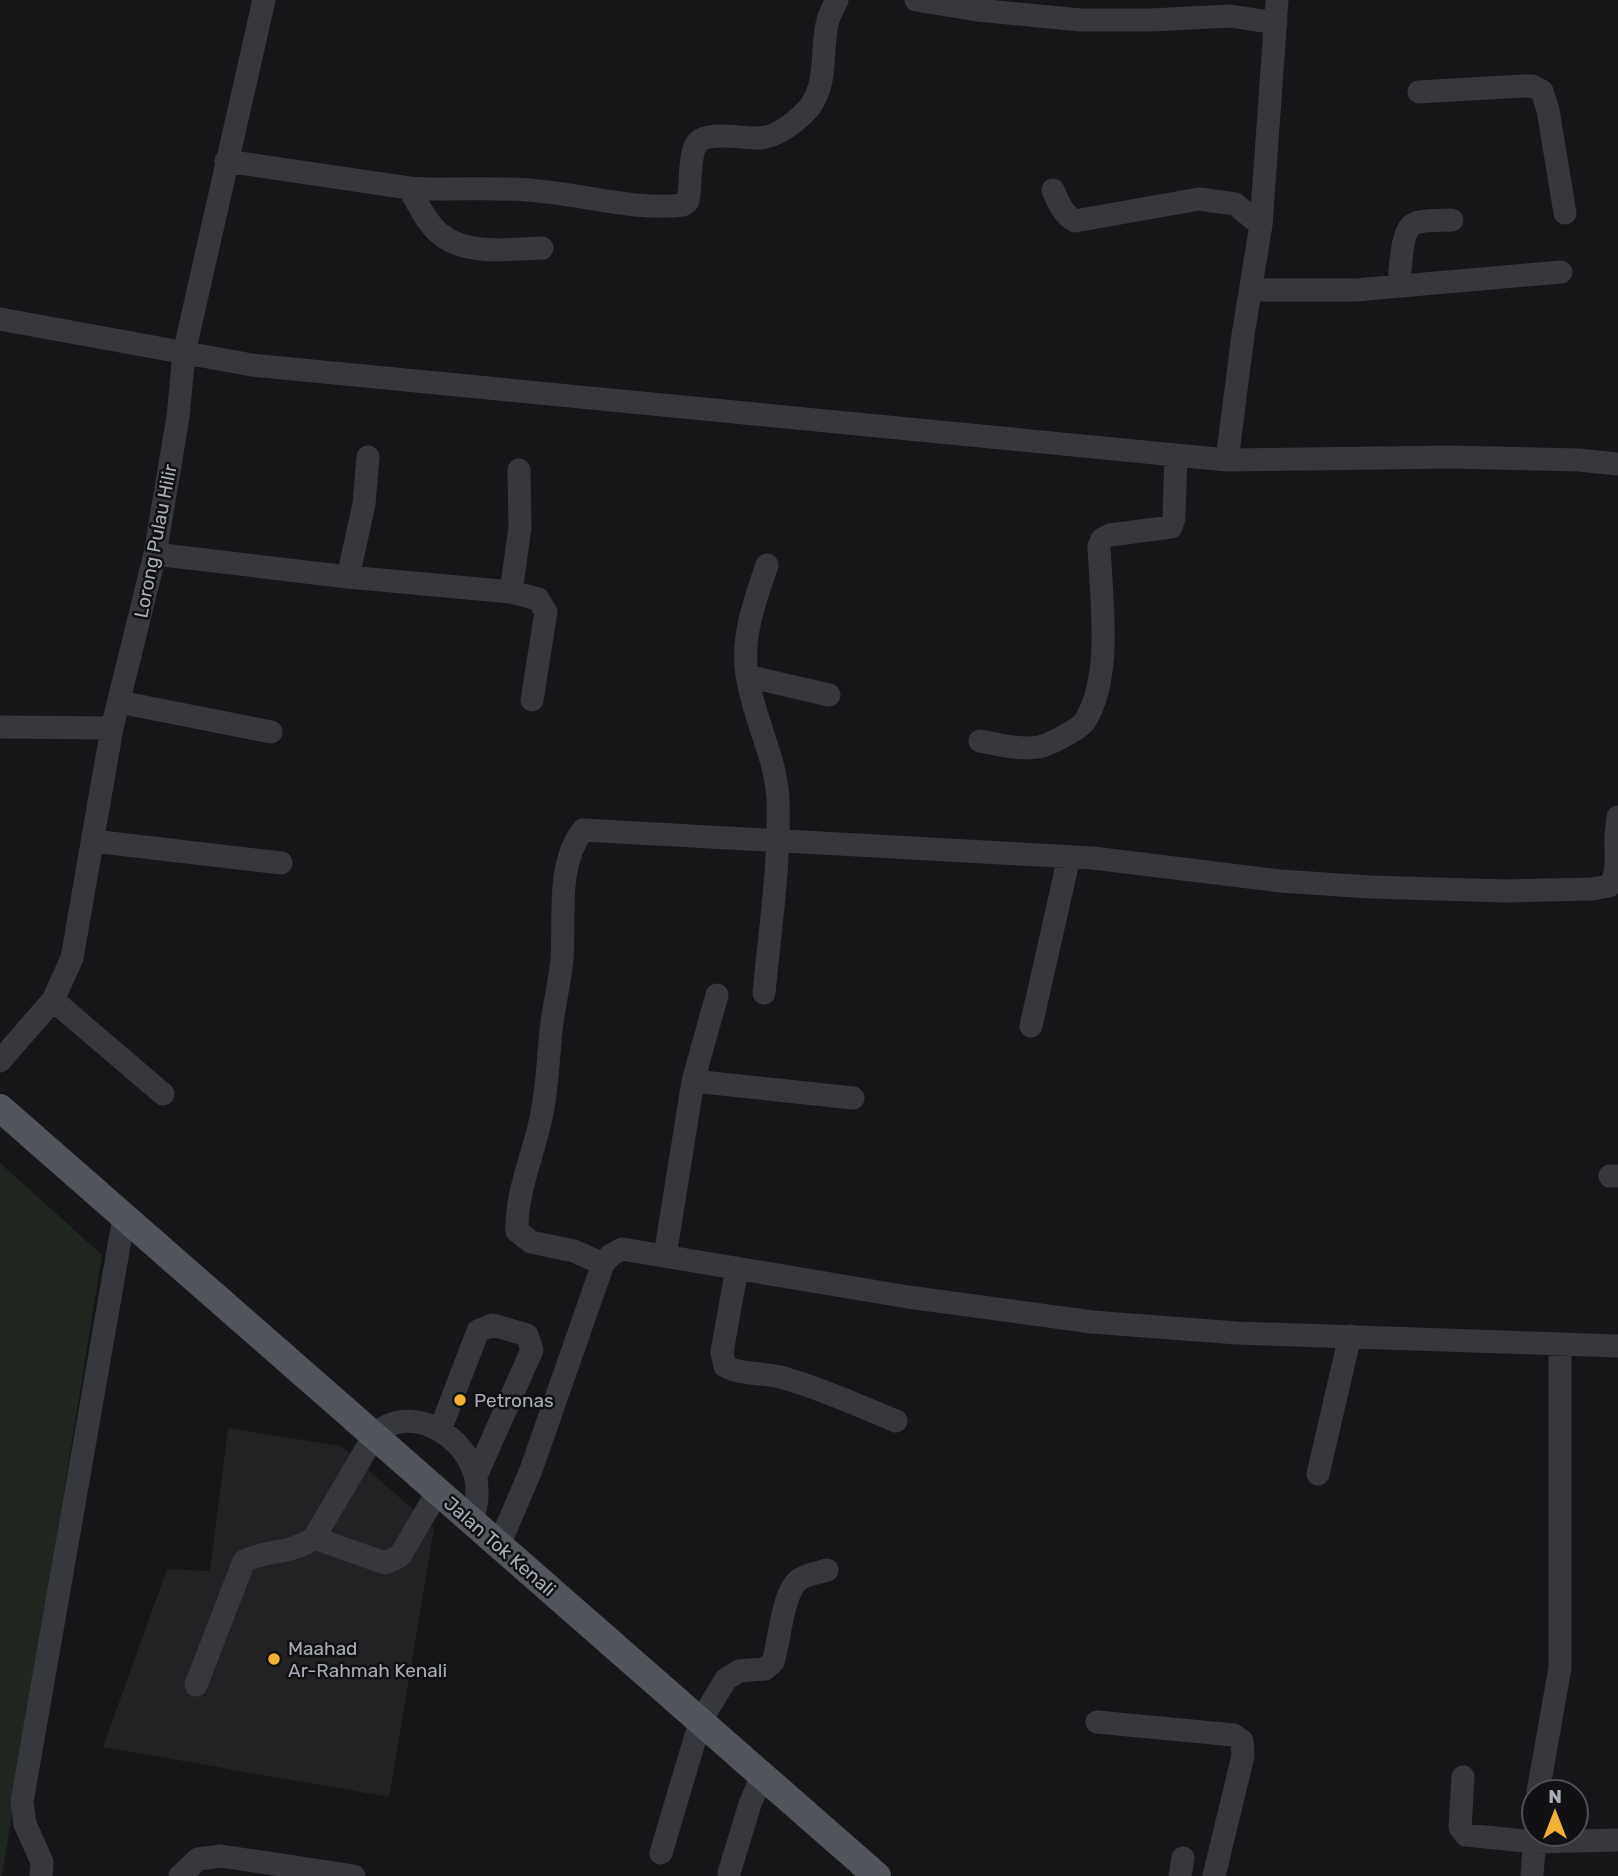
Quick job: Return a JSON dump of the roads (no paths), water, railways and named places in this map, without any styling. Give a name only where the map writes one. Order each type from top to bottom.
[{"type":"main road","name":"Jalan Tok Kenali","points":[[0,1108],[877,1876]]},
{"type":"street","points":[[256,0],[264,0]]},
{"type":"street","name":"Lorong Pulau Hilir","points":[[0,1061],[53,1000],[72,958],[112,728],[155,554],[178,417],[184,353],[264,0]]},
{"type":"street","points":[[226,161],[409,188],[447,191],[499,188],[623,203],[683,205],[688,201],[697,142],[712,136],[762,138],[782,131],[811,105],[821,81],[828,21],[836,0]]},
{"type":"street","points":[[916,0],[977,10],[1080,20],[1151,20],[1277,11],[1261,225],[1227,460]]},
{"type":"street","points":[[1419,92],[1522,86],[1532,86],[1542,91],[1548,110],[1565,213]]},
{"type":"street","points":[[409,188],[427,219],[440,234],[459,245],[485,249],[542,248]]},
{"type":"street","points":[[1053,190],[1060,206],[1075,221],[1199,199],[1235,204],[1261,225]]},
{"type":"street","points":[[1399,286],[1406,234],[1411,226],[1420,222],[1452,220]]},
{"type":"street","points":[[1251,290],[1330,290],[1399,286],[1561,272]]},
{"type":"street","points":[[0,319],[252,365],[1227,460],[1450,457],[1578,460],[1618,464]]},
{"type":"street","points":[[980,741],[1008,747],[1040,747],[1084,724],[1096,698],[1102,653],[1099,546],[1102,539],[1110,536],[1171,527],[1174,518],[1176,455]]},
{"type":"street","points":[[348,577],[364,504],[368,457]]},
{"type":"street","points":[[511,592],[520,527],[519,470]]},
{"type":"street","points":[[155,554],[348,577],[511,592],[538,599],[546,612],[532,700]]},
{"type":"street","points":[[764,993],[778,841],[776,779],[747,676],[745,650],[767,565]]},
{"type":"street","points":[[747,676],[829,695]]},
{"type":"street","points":[[119,702],[271,732]]},
{"type":"street","points":[[0,727],[112,728]]},
{"type":"street","points":[[603,1264],[574,1251],[531,1242],[517,1231],[516,1212],[542,1116],[562,960],[564,888],[574,842],[583,830],[1069,857],[1280,881],[1506,891],[1592,889],[1609,886],[1616,879],[1618,817]]},
{"type":"street","points":[[93,841],[281,863]]},
{"type":"street","points":[[1031,1026],[1069,857]]},
{"type":"street","points":[[665,1256],[693,1081],[717,995]]},
{"type":"street","points":[[53,1000],[163,1094]]},
{"type":"street","points":[[693,1081],[853,1098]]},
{"type":"street","points":[[41,1876],[43,1862],[25,1825],[22,1802],[124,1217]]},
{"type":"street","points":[[499,1545],[531,1470],[603,1264],[611,1255],[622,1250],[908,1297],[1091,1322],[1237,1333],[1618,1346]]},
{"type":"street","points":[[737,1268],[722,1352],[725,1366],[740,1371],[774,1375],[817,1388],[896,1421]]},
{"type":"street","points":[[440,1430],[478,1331],[493,1325],[527,1335],[532,1350],[476,1476]]},
{"type":"street","points":[[1318,1474],[1350,1336]]},
{"type":"street","points":[[1540,1778],[1560,1668],[1560,1345]]},
{"type":"street","points":[[196,1685],[244,1561],[258,1553],[301,1548],[314,1538],[381,1428],[417,1423],[450,1436],[467,1454],[476,1476],[475,1511],[468,1518]]},
{"type":"street","points":[[314,1538],[385,1563],[400,1556],[438,1491]]},
{"type":"street","points":[[661,1853],[700,1721],[726,1679],[739,1671],[765,1669],[773,1662],[787,1598],[794,1584],[802,1577],[827,1570]]},
{"type":"street","points":[[1097,1721],[1234,1735],[1242,1741],[1243,1756],[1214,1876]]},
{"type":"street","points":[[729,1873],[750,1804],[762,1776]]},
{"type":"street","points":[[1462,1777],[1462,1832],[1473,1837],[1520,1838]]},
{"type":"street","points":[[1590,1839],[1618,1840]]},
{"type":"street","points":[[1532,1876],[1534,1848]]},
{"type":"street","points":[[180,1876],[198,1859],[221,1856],[354,1876]]},
{"type":"place","name":"Petronas","points":[[460,1400]]},
{"type":"place","name":"Maahad Ar-Rahmah Kenali","points":[[274,1659]]}]
